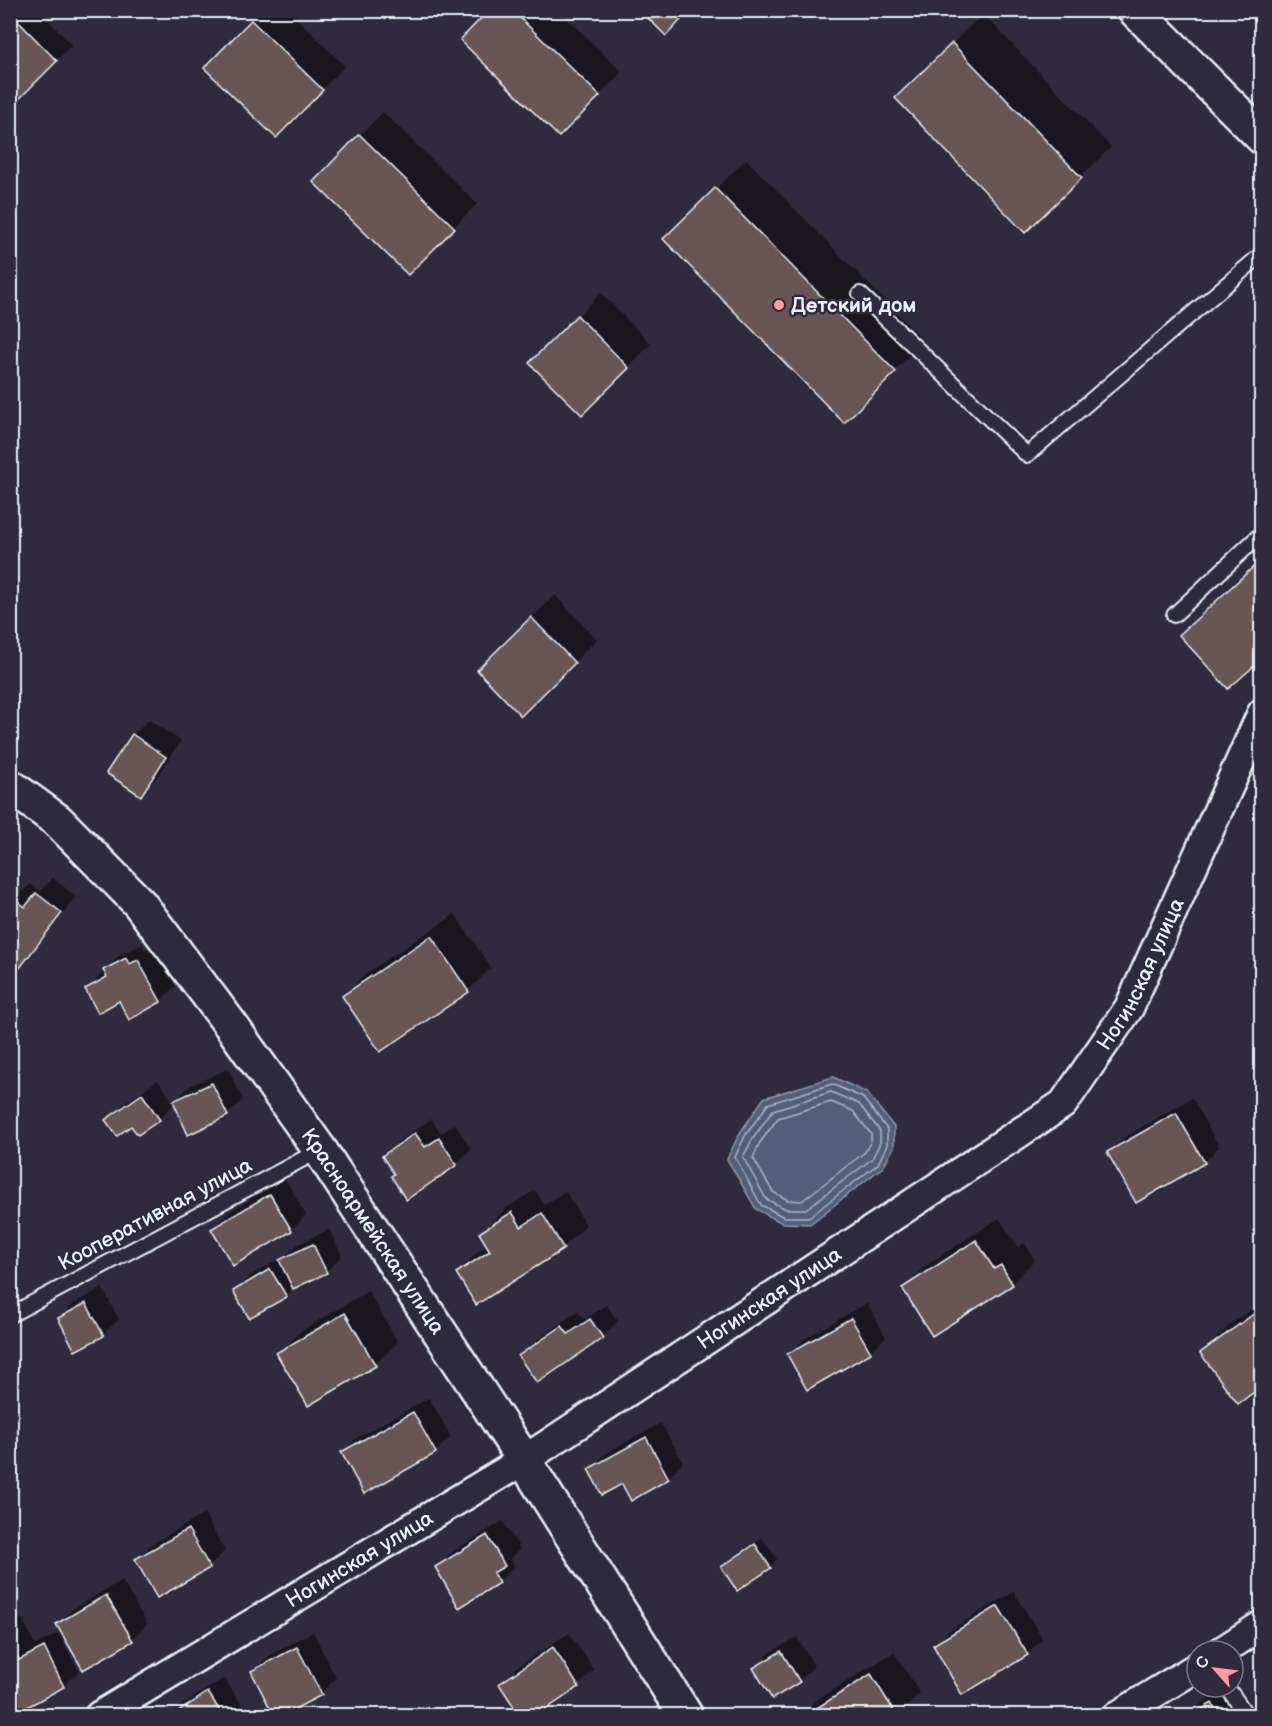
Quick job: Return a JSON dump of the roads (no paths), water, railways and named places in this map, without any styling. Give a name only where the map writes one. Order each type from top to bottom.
[{"type":"main road","points":[[1135,10],[1262,137]]},
{"type":"main road","name":"Красноармейская улица","points":[[10,786],[58,821],[139,903],[230,1024],[320,1150],[524,1460],[686,1716]]},
{"type":"street","name":"Ногинская улица","points":[[99,1716],[524,1460],[1064,1104],[1129,1008],[1262,713]]},
{"type":"street","points":[[1240,1639],[1262,1624]]},
{"type":"street","points":[[1117,1716],[1185,1674]]},
{"type":"lane","points":[[860,294],[1027,455],[1262,254]]},
{"type":"lane","points":[[1174,615],[1262,533]]},
{"type":"lane","name":"Кооперативная улица","points":[[10,1315],[320,1150]]},
{"type":"lane","points":[[1235,1699],[1246,1716]]},
{"type":"water","points":[[833,1077],[867,1093],[894,1127],[894,1147],[883,1167],[810,1224],[782,1223],[756,1209],[727,1159],[740,1133],[764,1098]]},
{"type":"place","name":"Детский дом","points":[[779,305]]}]
